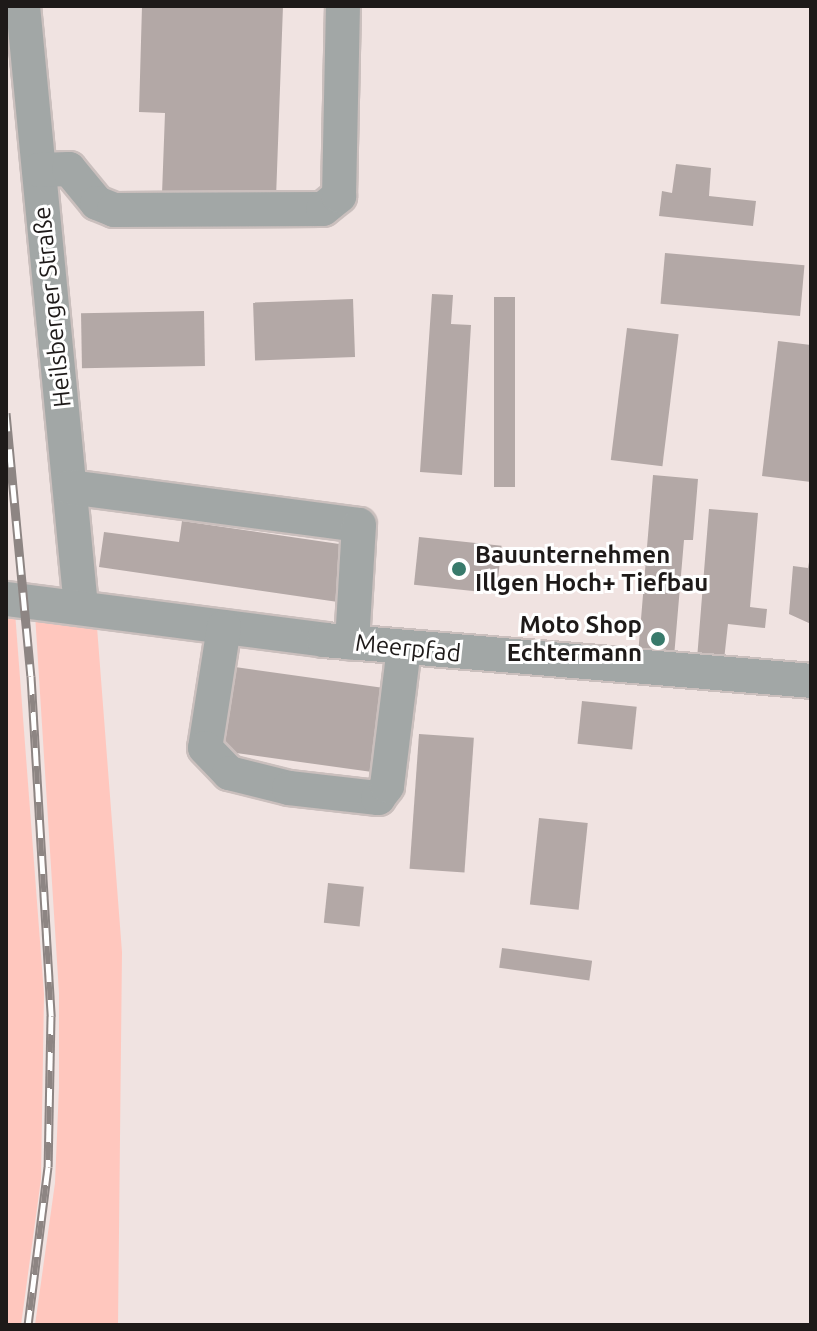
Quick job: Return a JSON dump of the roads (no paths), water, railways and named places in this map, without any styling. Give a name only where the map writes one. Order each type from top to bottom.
[{"type":"street","name":"Heilsberger Straße","points":[[23,6],[81,607]]},
{"type":"street","points":[[39,170],[69,169],[97,203],[114,210],[323,209],[339,196],[343,6]]},
{"type":"street","points":[[70,487],[359,525],[352,643]]},
{"type":"street","name":"Meerpfad","points":[[6,599],[352,643],[811,681]]},
{"type":"street","points":[[224,627],[205,748],[229,773],[289,788],[378,798],[387,786],[404,648]]},
{"type":"railway","points":[[6,413],[31,676],[51,1016],[48,1167],[28,1325]]},
{"type":"place","name":"Bauunternehmen Illgen Hoch+ Tiefbau","points":[[459,569]]},
{"type":"place","name":"Moto Shop Echtermann","points":[[658,639]]}]
